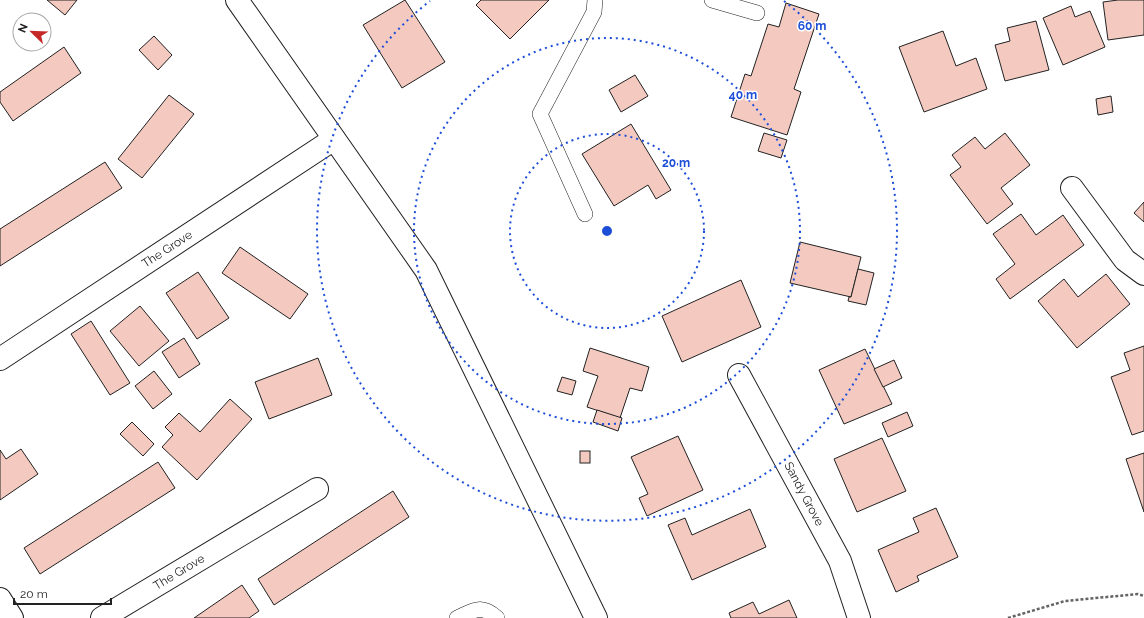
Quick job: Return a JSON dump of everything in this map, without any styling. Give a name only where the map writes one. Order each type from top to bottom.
[{"type":"main road","points":[[237,0],[426,270],[596,618]]},
{"type":"main road","name":"The Grove","points":[[0,359],[334,139]]},
{"type":"main road","points":[[1072,188],[1125,260],[1144,274]]},
{"type":"main road","name":"Sandy Grove","points":[[739,374],[840,561],[859,618]]},
{"type":"main road","name":"The Grove","points":[[102,618],[317,489]]},
{"type":"main road","points":[[0,599],[12,618]]},
{"type":"lane","points":[[585,214],[540,114],[594,12],[595,0]]},
{"type":"lane","points":[[712,0],[757,13]]},
{"type":"lane","points":[[457,618],[476,609],[487,610],[497,618]]},
{"type":"path","points":[[1008,618],[1065,602],[1138,594],[1144,596]]},
{"type":"building","points":[[47,0],[77,0],[65,15]]},
{"type":"building","points":[[405,0],[445,62],[402,88],[363,25]]},
{"type":"building","points":[[481,0],[549,0],[510,39],[476,5]]},
{"type":"building","points":[[1118,0],[1144,0],[1144,35],[1108,40],[1103,2]]},
{"type":"building","points":[[786,3],[819,14],[794,89],[801,92],[787,135],[731,117],[745,74],[751,76],[768,24],[779,27]]},
{"type":"building","points":[[1071,6],[1075,17],[1090,11],[1105,47],[1063,65],[1043,18]]},
{"type":"building","points":[[1036,21],[1049,70],[1005,81],[995,45],[1010,41],[1007,28]]},
{"type":"building","points":[[943,31],[956,66],[976,58],[987,89],[924,112],[899,47]]},
{"type":"building","points":[[154,36],[172,55],[158,70],[139,50]]},
{"type":"building","points":[[64,47],[81,73],[13,121],[0,102],[0,92]]},
{"type":"building","points":[[635,75],[648,96],[621,112],[609,90]]},
{"type":"building","points":[[169,95],[194,114],[142,178],[118,159]]},
{"type":"building","points":[[1111,96],[1113,112],[1098,115],[1096,99]]},
{"type":"building","points":[[631,124],[671,190],[656,199],[648,185],[614,206],[582,154]]},
{"type":"building","points":[[764,133],[787,140],[781,158],[758,151]]},
{"type":"building","points":[[1005,133],[1030,165],[1001,188],[1013,204],[987,224],[950,175],[961,167],[952,155],[975,137],[985,149]]},
{"type":"building","points":[[105,162],[122,188],[0,266],[0,229]]},
{"type":"building","points":[[1144,202],[1144,222],[1134,213]]},
{"type":"building","points":[[1021,214],[1036,235],[1063,215],[1084,245],[1010,299],[996,279],[1015,264],[993,234]]},
{"type":"building","points":[[800,242],[861,257],[851,297],[790,283]]},
{"type":"building","points":[[240,247],[308,294],[290,319],[222,273]]},
{"type":"building","points":[[858,269],[874,273],[866,305],[848,301],[849,297],[851,297]]},
{"type":"building","points":[[198,272],[229,318],[197,339],[166,293]]},
{"type":"building","points":[[1106,274],[1130,304],[1077,348],[1038,301],[1064,279],[1078,297]]},
{"type":"building","points":[[741,280],[761,327],[682,362],[662,316]]},
{"type":"building","points":[[140,306],[169,341],[139,366],[110,331]]},
{"type":"building","points":[[91,321],[130,383],[110,395],[71,334]]},
{"type":"building","points":[[184,338],[200,364],[179,378],[162,352]]},
{"type":"building","points":[[1144,346],[1144,431],[1132,435],[1111,377],[1130,370],[1124,353]]},
{"type":"building","points":[[590,348],[649,367],[642,391],[630,388],[620,418],[587,407],[598,376],[583,371]]},
{"type":"building","points":[[865,349],[892,404],[844,424],[819,370]]},
{"type":"building","points":[[318,358],[332,395],[269,419],[255,382]]},
{"type":"building","points":[[894,360],[902,378],[883,387],[874,369]]},
{"type":"building","points":[[154,371],[172,394],[153,409],[135,386]]},
{"type":"building","points":[[562,377],[576,381],[572,395],[557,391]]},
{"type":"building","points":[[230,399],[252,419],[197,480],[162,447],[173,435],[165,427],[179,413],[200,432]]},
{"type":"building","points":[[597,410],[622,418],[618,431],[593,422]]},
{"type":"building","points":[[907,412],[913,426],[888,437],[882,423]]},
{"type":"building","points":[[132,422],[154,444],[143,456],[120,434]]},
{"type":"building","points":[[678,436],[703,490],[647,516],[639,498],[648,494],[631,457]]},
{"type":"building","points":[[882,438],[906,491],[857,512],[834,459]]},
{"type":"building","points":[[21,449],[38,474],[0,500],[0,450],[6,459]]},
{"type":"building","points":[[580,451],[590,451],[590,463],[580,463]]},
{"type":"building","points":[[1144,453],[1144,512],[1126,459]]},
{"type":"building","points":[[158,462],[175,488],[40,574],[24,548]]},
{"type":"building","points":[[393,491],[409,517],[274,605],[258,579]]},
{"type":"building","points":[[936,508],[958,557],[917,576],[919,581],[896,592],[878,550],[919,532],[913,518]]},
{"type":"building","points":[[750,509],[766,547],[692,580],[668,525],[685,518],[692,535]]},
{"type":"building","points":[[242,585],[259,611],[249,618],[194,618]]},
{"type":"building","points":[[789,600],[797,618],[731,618],[729,613],[753,602],[759,614]]}]
